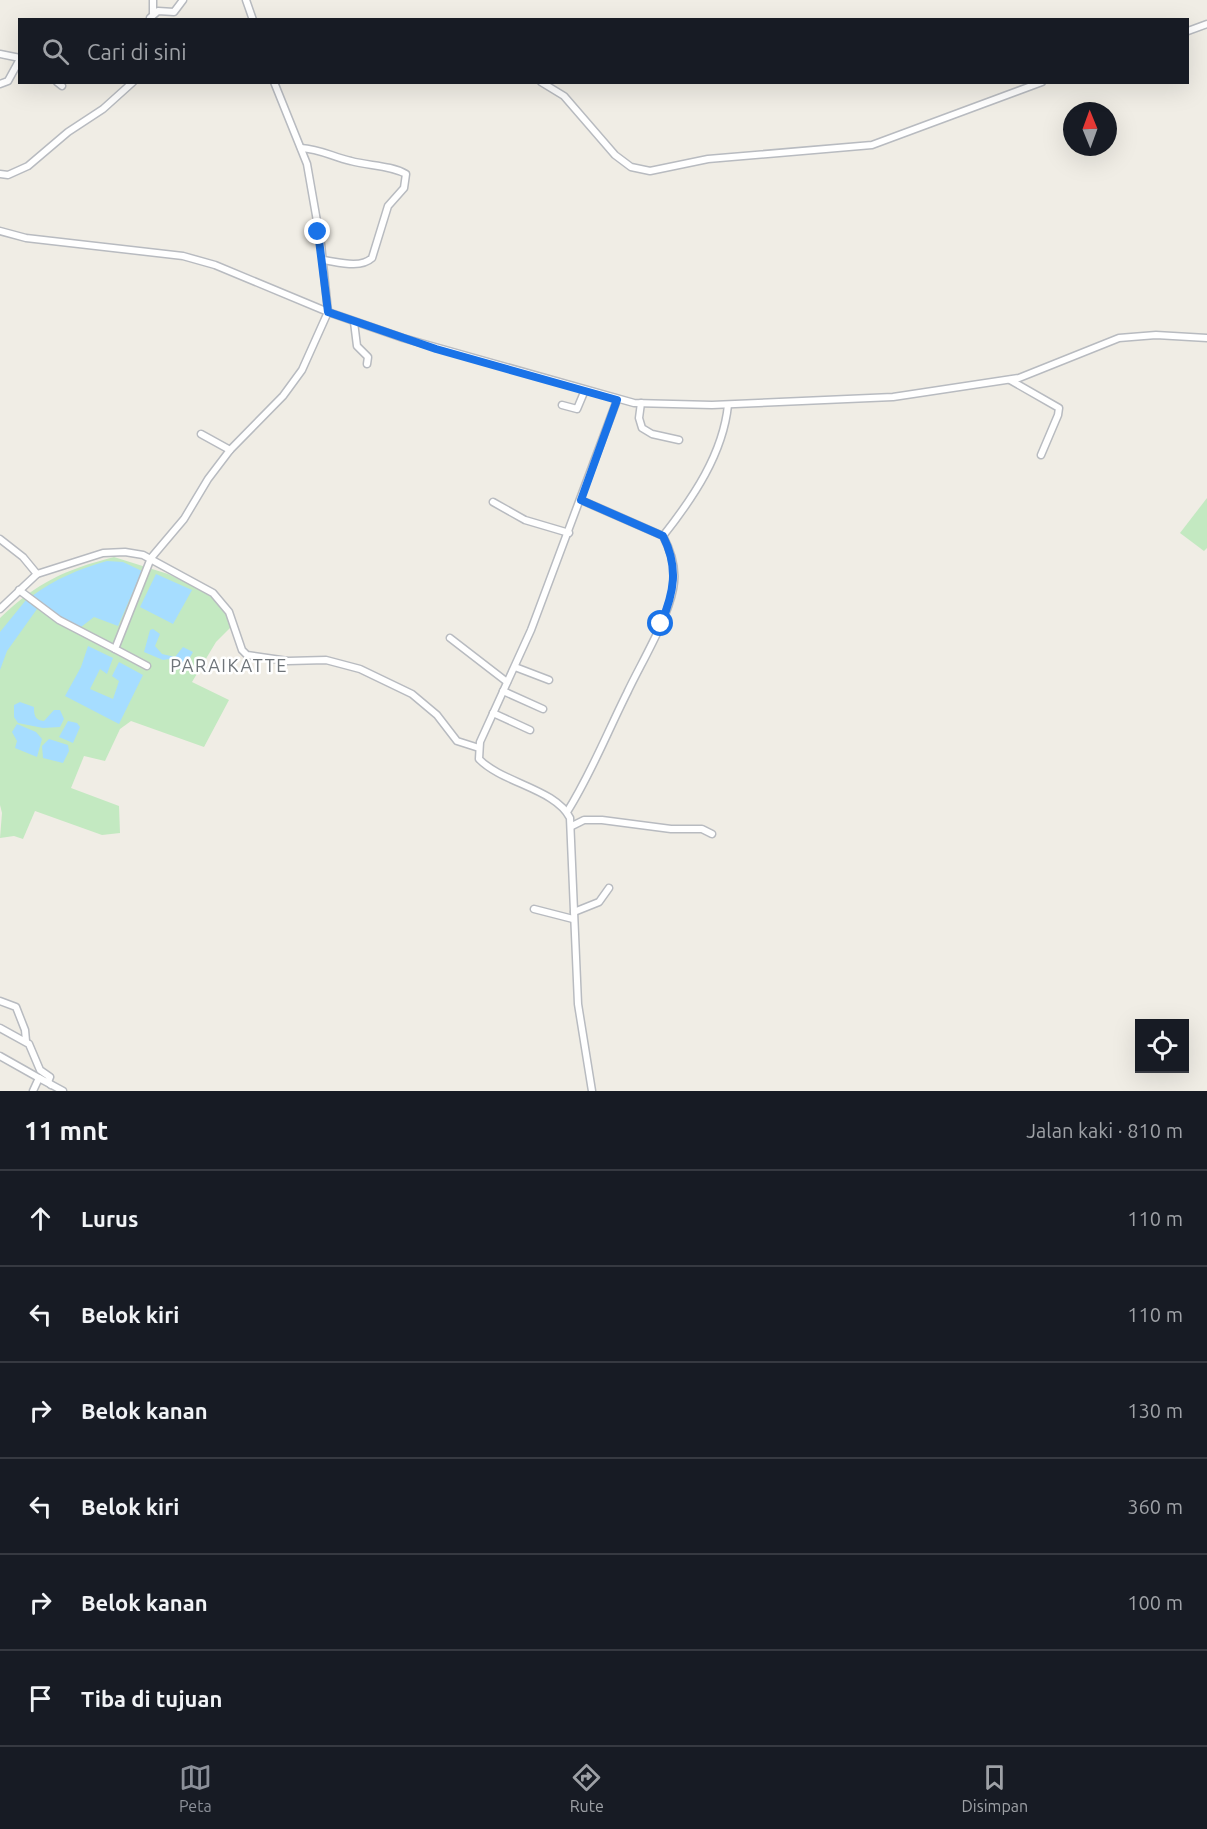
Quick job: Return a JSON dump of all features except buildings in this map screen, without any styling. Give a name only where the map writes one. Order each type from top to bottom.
[{"type":"street","points":[[153,0],[151,16],[174,12],[183,0]]},
{"type":"street","points":[[246,0],[253,18]]},
{"type":"street","points":[[1189,31],[1207,24]]},
{"type":"street","points":[[0,54],[18,58]]},
{"type":"street","points":[[0,84],[8,81],[18,63]]},
{"type":"street","points":[[0,174],[8,175],[28,166],[68,132],[103,109],[131,84]]},
{"type":"street","points":[[115,649],[151,558],[184,519],[208,479],[230,450],[283,396],[302,370],[328,312],[323,260],[310,182],[301,148],[275,84]]},
{"type":"street","points":[[544,84],[564,96],[615,155],[631,167],[650,171],[708,159],[872,146],[1037,84]]},
{"type":"street","points":[[301,148],[324,150],[350,161],[386,167],[406,174],[404,188],[388,206],[372,258],[366,263],[359,264],[323,260]]},
{"type":"street","points":[[0,231],[45,241],[183,256],[215,266],[354,322],[436,349],[617,400],[641,404],[728,405],[893,397],[1010,380],[1119,338],[1156,335],[1207,338]]},
{"type":"street","points":[[354,322],[356,341],[368,357],[367,364]]},
{"type":"street","points":[[1010,380],[1059,408],[1059,415],[1041,455]]},
{"type":"street","points":[[562,405],[578,409],[585,390]]},
{"type":"street","points":[[592,1091],[578,1004],[572,826],[567,812],[558,803],[478,759],[479,748],[493,713],[515,666],[569,533],[617,400]]},
{"type":"street","points":[[641,404],[639,418],[642,428],[652,434],[679,440]]},
{"type":"street","points":[[663,536],[708,468],[726,426],[728,405]]},
{"type":"street","points":[[201,434],[230,450]]},
{"type":"street","points":[[567,812],[595,763],[668,606],[673,589],[674,564],[663,536],[581,500]]},
{"type":"street","points":[[493,502],[525,520],[569,533]]},
{"type":"street","points":[[0,539],[23,557],[38,574]]},
{"type":"street","points":[[0,609],[38,574],[103,554],[125,552],[151,558],[213,593],[229,612],[243,652],[256,658],[338,662],[360,669],[412,694],[437,714],[457,741],[479,748]]},
{"type":"street","points":[[19,590],[59,620],[147,666]]},
{"type":"street","points":[[450,638],[507,682]]},
{"type":"street","points":[[515,666],[549,680]]},
{"type":"street","points":[[503,691],[543,709]]},
{"type":"street","points":[[493,713],[530,730]]},
{"type":"street","points":[[572,826],[584,820],[602,820],[671,829],[702,829],[712,834]]},
{"type":"street","points":[[534,909],[574,916],[599,902],[609,888]]},
{"type":"street","points":[[0,1001],[16,1007],[25,1030],[26,1041]]},
{"type":"street","points":[[0,1028],[26,1041],[33,1050],[40,1070],[50,1077],[48,1082],[51,1085]]},
{"type":"street","points":[[0,1056],[63,1091]]},
{"type":"street","points":[[33,1091],[39,1078]]},
{"type":"green space","points":[[1207,498],[1207,548],[1204,551],[1180,533]]},
{"type":"green space","points":[[114,557],[168,574],[220,599],[236,622],[216,642],[192,682],[229,700],[204,747],[131,721],[120,729],[105,761],[84,756],[71,788],[119,806],[120,833],[102,835],[35,811],[23,839],[14,836],[0,838],[2,813],[0,805],[0,618],[27,595],[52,579],[80,567]]},
{"type":"water","points":[[107,561],[123,562],[142,571],[118,626],[94,617],[81,627],[71,625],[32,596],[68,575]]},
{"type":"water","points":[[156,574],[192,590],[173,624],[140,607]]},
{"type":"water","points":[[26,600],[37,609],[7,651],[0,670],[0,632]]},
{"type":"water","points":[[153,629],[160,634],[155,646],[162,654],[175,657],[183,647],[193,652],[182,671],[169,659],[163,660],[144,652],[150,630]]},
{"type":"water","points":[[88,646],[113,658],[107,674],[100,669],[90,689],[113,699],[119,681],[112,676],[119,662],[143,675],[119,724],[65,696],[81,667]]},
{"type":"water","points":[[20,702],[34,707],[36,717],[44,721],[54,710],[60,710],[64,719],[60,727],[43,728],[18,723],[14,717],[14,705]]},
{"type":"water","points":[[68,721],[77,723],[80,727],[73,743],[59,737]]},
{"type":"water","points":[[17,724],[36,732],[42,739],[37,757],[15,748],[17,741],[12,732]]},
{"type":"water","points":[[49,739],[68,745],[69,751],[63,763],[43,758],[42,746]]},
{"type":"district","name":"PARAIKATTE","points":[[229,666]]},
{"type":"route","points":[[318,232],[328,312],[436,349],[501,365],[617,400],[581,500],[663,536],[674,564],[675,575],[673,589],[661,624]]}]
